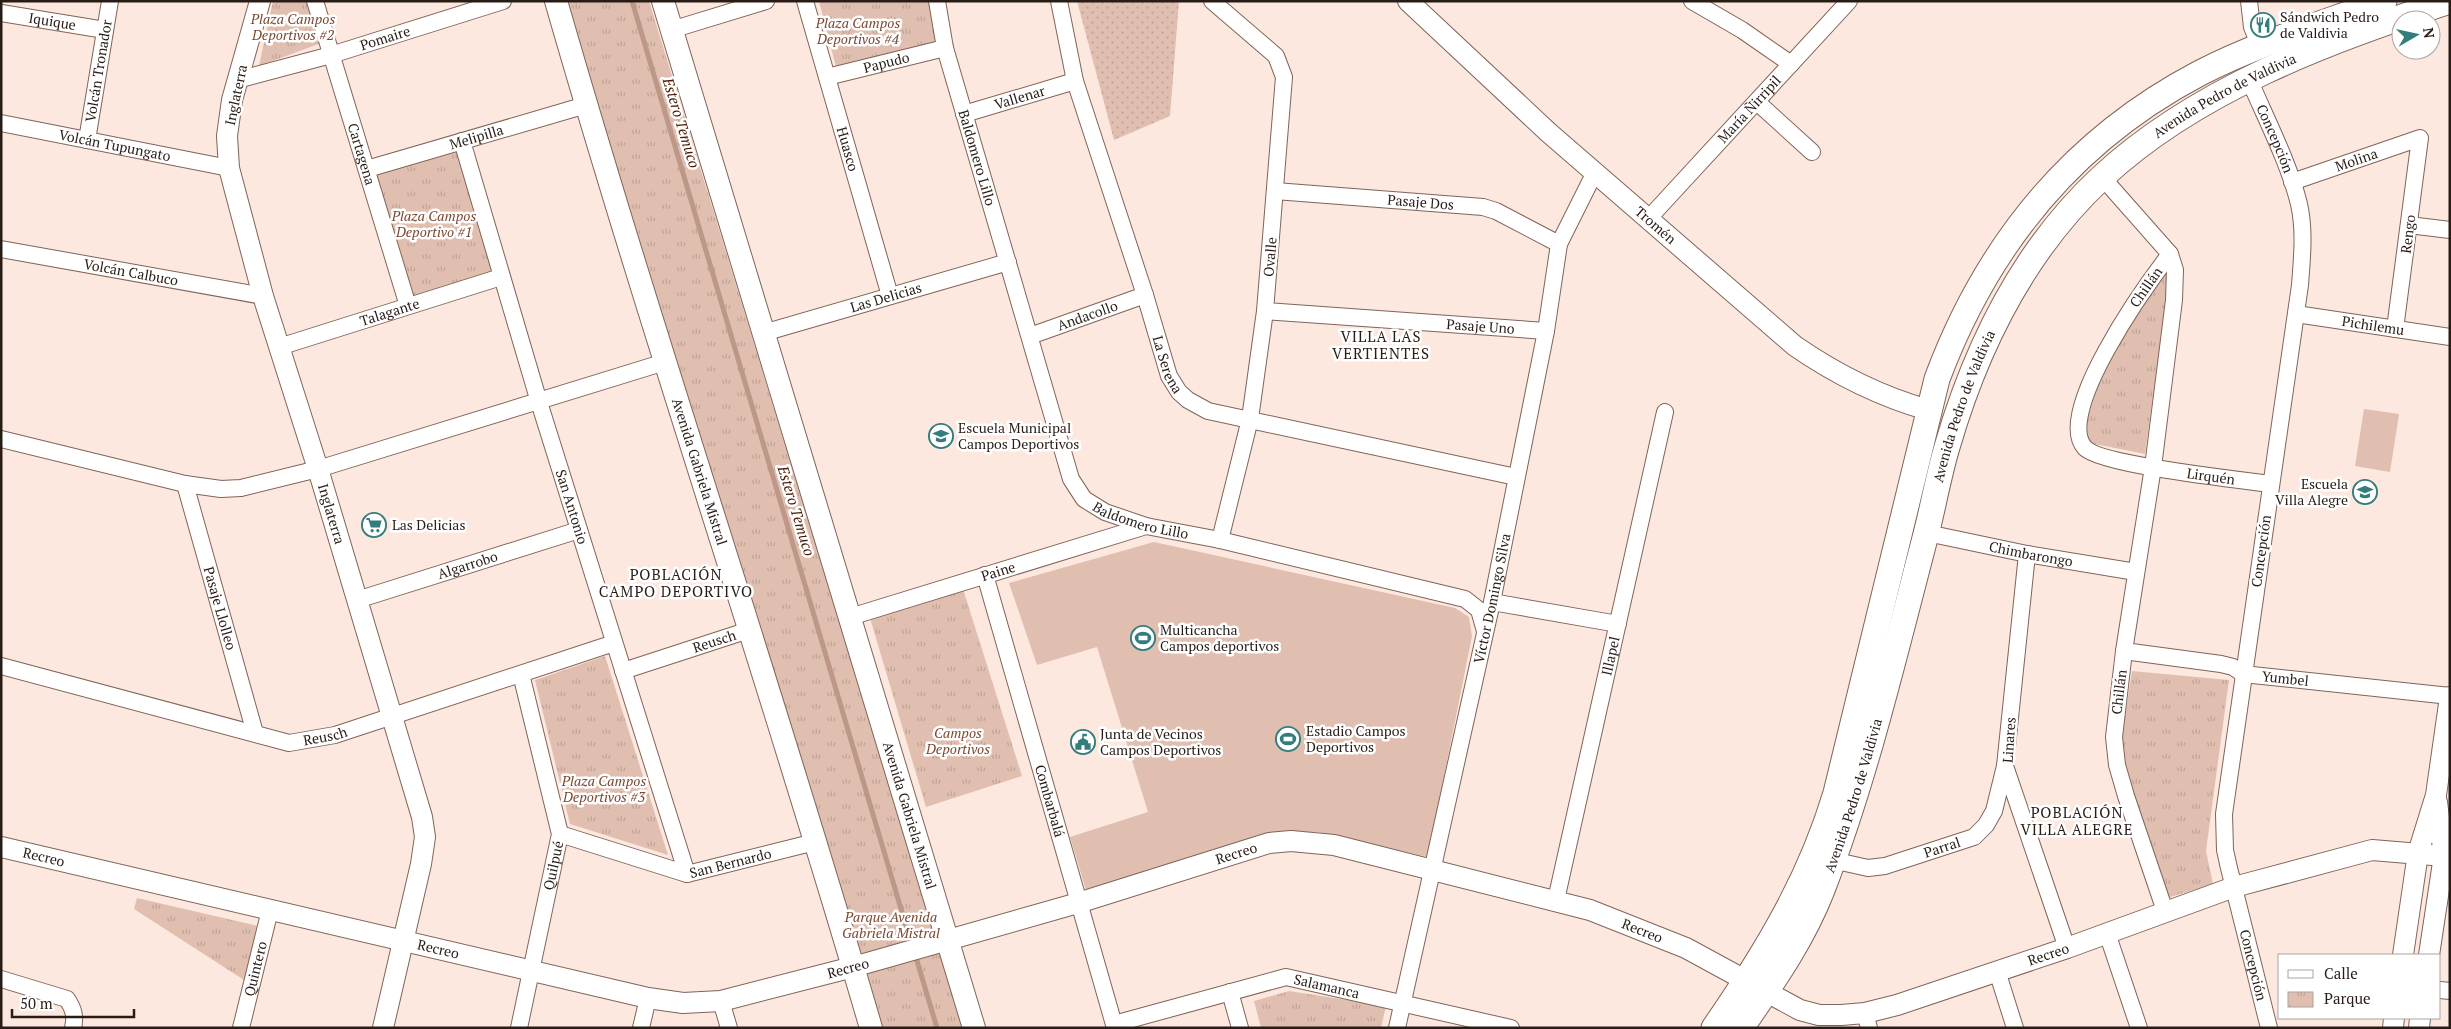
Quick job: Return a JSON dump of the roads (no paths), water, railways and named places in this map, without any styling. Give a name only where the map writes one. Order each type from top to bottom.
[{"type":"main road","name":"Avenida Gabriela Mistral","points":[[556,1],[664,362],[815,842],[871,1028]]},
{"type":"main road","name":"Avenida Gabriela Mistral","points":[[663,1],[850,617],[942,942],[974,1028]]},
{"type":"main road","name":"Avenida Pedro de Valdivia","points":[[1741,1028],[1756,986],[1828,820],[1928,410],[1948,348],[1976,290],[2011,234],[2055,181],[2095,144],[2138,110],[2202,73],[2260,47],[2384,1]]},
{"type":"main road","name":"Avenida Pedro de Valdivia","points":[[1714,1028],[1756,986],[1783,968],[1810,917],[1832,860],[1863,766],[1927,532],[1947,447],[1976,365],[1993,327],[2027,266],[2060,221],[2102,177],[2134,150],[2185,115],[2249,79],[2342,39],[2450,2]]},
{"type":"main road","points":[[1928,410],[1936,410],[1944,406],[1956,394],[1976,365]]},
{"type":"street","name":"Volcán Tronador","points":[[87,140],[110,1]]},
{"type":"street","name":"Inglaterra","points":[[260,1],[228,120],[229,168],[263,296],[318,469],[393,717],[422,818],[425,837],[404,940],[383,1028]]},
{"type":"street","name":"Cartagena","points":[[315,1],[408,306]]},
{"type":"street","name":"Pomaire","points":[[238,80],[331,55],[503,1]]},
{"type":"street","points":[[672,30],[766,1]]},
{"type":"street","name":"Huasco","points":[[805,1],[890,296]]},
{"type":"street","name":"Baldomero Lillo","points":[[938,1],[945,48],[964,114],[1072,479],[1084,499],[1105,512],[1146,526],[1220,540],[1465,599],[1479,610],[1485,631]]},
{"type":"street","name":"La Serena","points":[[1060,1],[1075,81],[1146,295],[1169,376],[1179,392],[1197,406],[1208,411],[1516,477]]},
{"type":"street","name":"Ovalle","points":[[1212,1],[1276,56],[1283,69],[1284,84],[1265,311],[1250,419],[1220,540]]},
{"type":"street","name":"Tromén","points":[[1408,1],[1595,172],[1776,330],[1816,361],[1882,395],[1928,410]]},
{"type":"street","points":[[1692,1],[1713,6],[1742,30],[1791,64]]},
{"type":"street","name":"María Ñirripil","points":[[1649,218],[1849,1]]},
{"type":"street","points":[[2249,1],[2252,27],[2260,47]]},
{"type":"street","name":"Iquique","points":[[1,13],[105,30]]},
{"type":"street","name":"Papudo","points":[[827,76],[945,48]]},
{"type":"street","name":"Concepción","points":[[2249,79],[2292,182],[2299,205],[2303,244],[2296,314],[2224,814],[2226,850],[2269,1028]]},
{"type":"street","name":"Vallenar","points":[[964,114],[1075,81]]},
{"type":"street","points":[[1757,102],[1812,152]]},
{"type":"street","name":"Melipilla","points":[[367,169],[586,105]]},
{"type":"street","name":"Volcán Tupungato","points":[[1,123],[229,168]]},
{"type":"street","name":"Molina","points":[[2292,182],[2420,138]]},
{"type":"street","name":"Rengo","points":[[2396,329],[2420,138]]},
{"type":"street","name":"San Antonio","points":[[462,141],[539,402],[687,874]]},
{"type":"street","name":"Víctor Domingo Silva","points":[[1397,1028],[1492,602],[1546,331],[1558,244],[1595,172]]},
{"type":"street","name":"Chillán","points":[[2102,177],[2170,254],[2176,270],[2153,468],[2124,652],[2114,737],[2117,765],[2165,911]]},
{"type":"street","name":"Pasaje Dos","points":[[1275,192],[1484,207],[1496,211],[1558,244]]},
{"type":"street","points":[[2409,225],[2450,230]]},
{"type":"street","name":"Volcán Calbuco","points":[[1,248],[263,296]]},
{"type":"street","name":"Chillán","points":[[2153,468],[2108,458],[2086,450],[2080,440],[2079,427],[2086,396],[2099,363],[2130,310],[2170,254]]},
{"type":"street","name":"Las Delicias","points":[[764,333],[1008,262]]},
{"type":"street","name":"Talagante","points":[[279,347],[501,277]]},
{"type":"street","name":"Andacollo","points":[[1030,336],[1146,295]]},
{"type":"street","name":"Pasaje Uno","points":[[1265,311],[1546,331]]},
{"type":"street","name":"Pichilemu","points":[[2296,314],[2450,338]]},
{"type":"street","points":[[1,439],[185,484],[221,489],[241,488],[318,469],[664,362]]},
{"type":"street","name":"Illapel","points":[[1556,900],[1665,412]]},
{"type":"street","name":"Lirquén","points":[[2153,468],[2271,484]]},
{"type":"street","name":"Pasaje Llolleo","points":[[185,484],[255,733]]},
{"type":"street","name":"Paine","points":[[850,617],[1146,526]]},
{"type":"street","name":"Algarrobo","points":[[357,600],[579,530]]},
{"type":"street","name":"Chimbarongo","points":[[1927,532],[2027,554],[2136,572]]},
{"type":"street","name":"Linares","points":[[2027,554],[2005,766],[2067,948]]},
{"type":"street","name":"Combarbalá","points":[[985,575],[1114,1026]]},
{"type":"street","points":[[1492,602],[1618,624]]},
{"type":"street","name":"Reusch","points":[[623,671],[749,630]]},
{"type":"street","name":"Reusch","points":[[1,666],[289,743],[335,735],[393,717],[614,642]]},
{"type":"street","name":"Yumbel","points":[[2124,652],[2221,664],[2233,667],[2243,674],[2449,703]]},
{"type":"street","name":"Quilpué","points":[[519,1028],[560,834],[521,674]]},
{"type":"street","points":[[2403,954],[2418,853],[2436,795],[2449,703]]},
{"type":"street","name":"Parral","points":[[1832,860],[1868,868],[1885,866],[1974,837],[1986,825],[1994,811],[2005,766]]},
{"type":"street","points":[[2429,954],[2447,857],[2436,795]]},
{"type":"street","name":"San Bernardo","points":[[560,834],[687,874],[815,842]]},
{"type":"street","name":"Recreo","points":[[1,847],[404,940],[531,972],[648,998],[683,1002],[721,1001],[853,967],[1078,903],[1269,843],[1313,842],[1334,845],[1432,869],[1556,900],[1607,915],[1656,934],[1716,963],[1800,1010],[1819,1015],[1867,1020],[1897,1005],[2067,948],[2234,887],[2372,850],[2447,857]]},
{"type":"street","name":"Quintero","points":[[241,1028],[270,910]]},
{"type":"street","points":[[2107,933],[2139,1028]]},
{"type":"street","points":[[1998,971],[2015,1028]]},
{"type":"street","name":"Salamanca","points":[[1114,1026],[1286,977],[1511,1028]]},
{"type":"street","points":[[1,978],[67,999],[73,1008],[75,1020],[73,1028]]},
{"type":"street","points":[[1230,992],[1240,1028]]},
{"type":"street","points":[[641,1028],[648,998]]},
{"type":"street","points":[[721,1001],[729,1028]]},
{"type":"waterway","name":"Estero Temuco","points":[[632,1],[912,946]]},
{"type":"waterway","name":"Estero Temuco","points":[[915,954],[937,1028]]},
{"type":"place","name":"Sándwich Pedro de Valdivia","points":[[2263,25]]},
{"type":"place","name":"Escuela Municipal Campos Deportivos","points":[[941,436]]},
{"type":"place","name":"Escuela Villa Alegre","points":[[2365,492]]},
{"type":"place","name":"Las Delicias","points":[[374,525]]},
{"type":"place","name":"Multicancha Campos deportivos","points":[[1143,638]]},
{"type":"place","name":"Estadio Campos Deportivos","points":[[1288,739]]},
{"type":"place","name":"Junta de Vecinos Campos Deportivos","points":[[1083,742]]},
{"type":"district","name":"VILLA LAS VERTIENTES","points":[[1381,346]]},
{"type":"district","name":"POBLACIÓN CAMPO DEPORTIVO","points":[[676,584]]},
{"type":"district","name":"POBLACIÓN VILLA ALEGRE","points":[[2077,822]]},
{"type":"park label","name":"Plaza Campos Deportivos #2","points":[[293,28]]},
{"type":"park label","name":"Plaza Campos Deportivos #4","points":[[858,32]]},
{"type":"park label","name":"Plaza Campos Deportivo #1","points":[[434,224]]},
{"type":"park label","name":"Campos Deportivos","points":[[958,742]]},
{"type":"park label","name":"Plaza Campos Deportivos #3","points":[[604,790]]},
{"type":"park label","name":"Parque Avenida Gabriela Mistral","points":[[891,926]]}]
